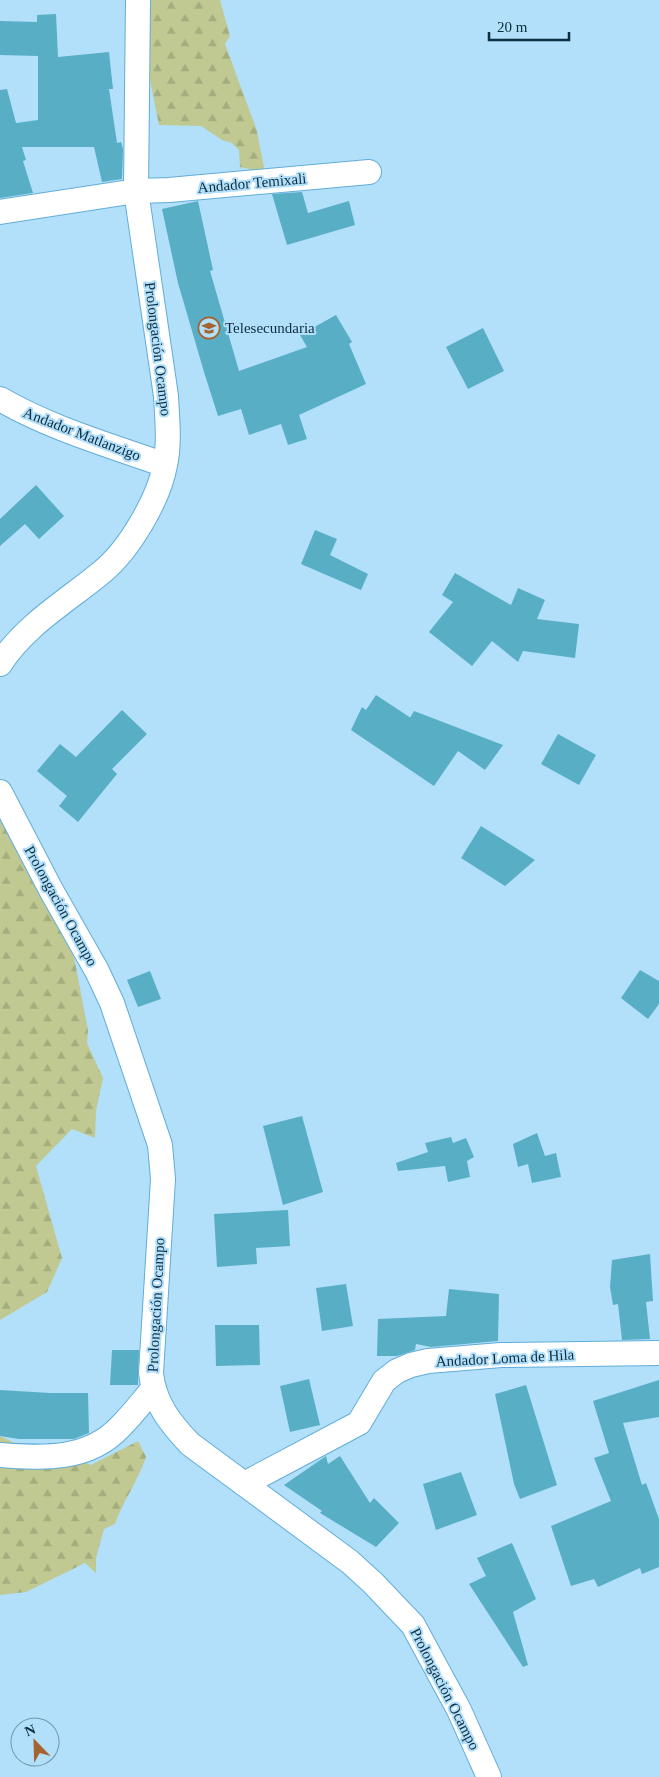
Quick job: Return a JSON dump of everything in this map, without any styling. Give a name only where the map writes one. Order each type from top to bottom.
[{"type":"street","name":"Prolongación Ocampo","points":[[0,664],[6,654],[32,626],[104,570],[122,550],[137,530],[152,503],[165,465],[168,429],[166,396],[136,191],[138,0]]},
{"type":"street","name":"Andador Temixali","points":[[0,212],[136,191],[169,190],[369,172]]},
{"type":"street","name":"Andador Matlanzigo","points":[[0,399],[24,414],[49,424],[165,465]]},
{"type":"street","name":"Prolongación Ocampo","points":[[0,792],[51,890],[97,971],[112,1003],[160,1145],[163,1179],[151,1373],[153,1389],[176,1430],[190,1444],[350,1562],[413,1625],[459,1710],[489,1777]]},
{"type":"street","name":"Andador Loma de Hila","points":[[244,1484],[359,1423],[384,1381],[397,1371],[411,1365],[428,1361],[501,1355],[659,1353]]},
{"type":"street","points":[[0,1455],[49,1457],[74,1454],[99,1444],[119,1429],[153,1389]]},
{"type":"green space","points":[[140,0],[220,0],[230,36],[225,44],[257,131],[266,178],[250,169],[240,167],[239,150],[232,143],[222,140],[201,126],[159,125],[142,40]]},
{"type":"green space","points":[[0,808],[33,871],[72,902],[81,920],[73,952],[88,1030],[87,1043],[103,1078],[96,1111],[95,1138],[72,1129],[36,1166],[62,1258],[47,1292],[0,1320]]},
{"type":"green space","points":[[0,1436],[42,1456],[74,1457],[91,1465],[138,1441],[146,1457],[115,1524],[104,1529],[96,1558],[96,1573],[85,1563],[26,1592],[0,1595]]},
{"type":"building","points":[[56,14],[58,57],[109,52],[113,89],[109,89],[117,143],[121,142],[123,149],[122,179],[102,182],[94,147],[22,147],[26,160],[23,161],[33,193],[0,198],[0,90],[7,89],[16,123],[38,120],[38,56],[0,55],[0,21],[37,22],[37,15]]},
{"type":"building","points":[[302,192],[308,213],[349,201],[355,225],[287,245],[272,194]]},
{"type":"building","points":[[198,201],[213,270],[210,271],[239,371],[307,347],[300,335],[336,315],[352,342],[349,344],[366,384],[299,415],[307,439],[288,445],[281,424],[249,435],[241,409],[218,416],[178,283],[162,209]]},
{"type":"building","points":[[483,328],[504,371],[468,389],[446,347]]},
{"type":"building","points":[[36,485],[64,516],[39,539],[25,524],[0,546],[0,519]]},
{"type":"building","points":[[315,530],[337,539],[330,555],[368,574],[361,590],[301,564]]},
{"type":"building","points":[[455,573],[511,605],[518,588],[545,600],[537,619],[579,624],[575,658],[523,651],[518,662],[492,641],[472,666],[429,632],[453,602],[442,595]]},
{"type":"building","points":[[376,695],[410,718],[414,711],[503,745],[485,770],[458,751],[434,786],[351,730],[362,707],[366,710]]},
{"type":"building","points":[[122,710],[147,734],[112,769],[117,774],[78,822],[59,806],[67,796],[37,771],[60,744],[76,757]]},
{"type":"building","points":[[558,734],[596,755],[579,785],[541,764]]},
{"type":"building","points":[[481,826],[535,860],[505,886],[461,858]]},
{"type":"building","points":[[640,970],[659,981],[659,1004],[648,1019],[621,998]]},
{"type":"building","points":[[150,971],[161,999],[138,1007],[127,980]]},
{"type":"building","points":[[302,1116],[323,1192],[283,1205],[263,1126]]},
{"type":"building","points":[[537,1133],[545,1156],[556,1153],[561,1177],[532,1183],[528,1164],[518,1167],[513,1144]]},
{"type":"building","points":[[451,1137],[453,1143],[466,1138],[474,1157],[467,1161],[470,1177],[448,1182],[445,1166],[398,1171],[396,1163],[428,1152],[425,1143]]},
{"type":"building","points":[[288,1210],[290,1246],[256,1248],[257,1264],[217,1267],[214,1214]]},
{"type":"building","points":[[650,1254],[653,1301],[646,1302],[650,1339],[622,1340],[618,1304],[613,1305],[610,1287],[612,1260]]},
{"type":"building","points":[[346,1284],[353,1326],[322,1331],[316,1288]]},
{"type":"building","points":[[449,1289],[499,1294],[498,1341],[431,1347],[416,1344],[415,1350],[397,1356],[377,1356],[378,1319],[446,1316]]},
{"type":"building","points":[[215,1325],[259,1325],[260,1365],[216,1366]]},
{"type":"building","points":[[112,1350],[139,1350],[138,1385],[110,1385]]},
{"type":"building","points":[[309,1379],[320,1425],[290,1432],[280,1386]]},
{"type":"building","points":[[659,1380],[659,1417],[623,1423],[642,1485],[646,1483],[659,1519],[659,1567],[642,1574],[640,1568],[598,1587],[594,1579],[571,1586],[551,1526],[611,1501],[594,1458],[609,1453],[593,1401]]},
{"type":"building","points":[[526,1385],[557,1485],[520,1499],[514,1484],[495,1394]]},
{"type":"building","points":[[0,1390],[88,1393],[89,1433],[74,1439],[19,1439],[0,1436]]},
{"type":"building","points":[[326,1456],[328,1464],[340,1456],[370,1503],[374,1498],[399,1523],[376,1547],[320,1513],[322,1511],[284,1485]]},
{"type":"building","points":[[461,1472],[477,1515],[436,1530],[423,1484]]},
{"type":"building","points":[[512,1543],[536,1599],[513,1612],[528,1665],[523,1667],[469,1584],[486,1576],[477,1558]]},
{"type":"place","name":"Telesecundaria","points":[[209,328]]}]
